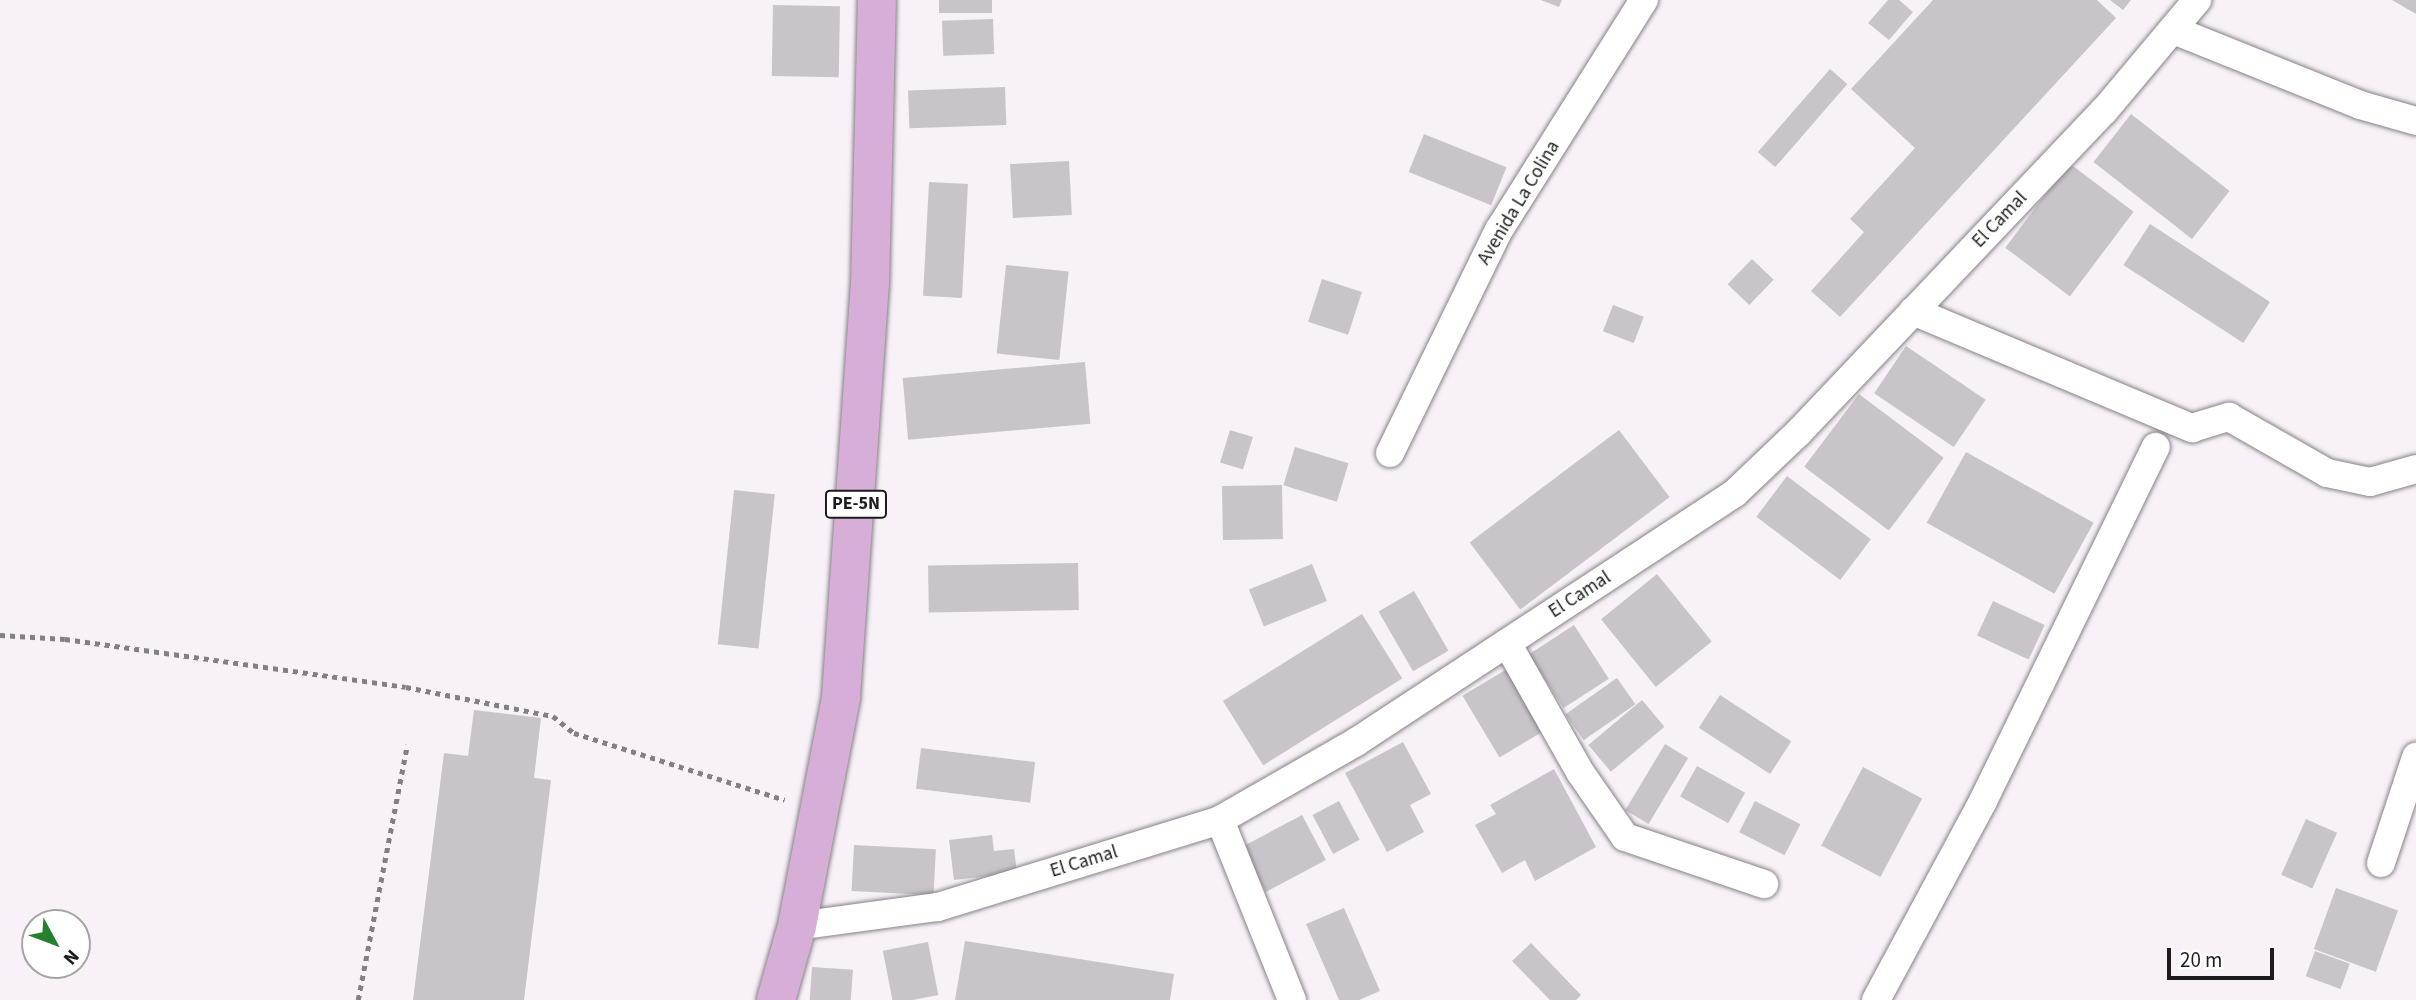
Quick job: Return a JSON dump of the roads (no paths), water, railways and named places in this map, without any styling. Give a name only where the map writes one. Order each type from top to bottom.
[{"type":"highway","name":"PE-5N","points":[[776,1000],[797,926],[841,696],[855,532],[870,284],[877,0]]},
{"type":"street","name":"Avenida La Colina","points":[[1390,453],[1499,230],[1645,0]]},
{"type":"street","name":"El Camal","points":[[797,926],[938,907],[1220,820],[1356,742],[1742,488],[1913,311],[2176,31],[2197,0]]},
{"type":"street","points":[[2176,31],[2360,105],[2416,121]]},
{"type":"street","points":[[1913,311],[2192,428],[2229,417],[2328,473],[2370,482],[2416,469]]},
{"type":"street","points":[[1876,1000],[1983,801],[2156,447]]},
{"type":"street","points":[[1507,643],[1580,772],[1625,836],[1764,884]]},
{"type":"street","points":[[2381,863],[2416,757]]},
{"type":"street","points":[[1220,820],[1292,1000]]}]
